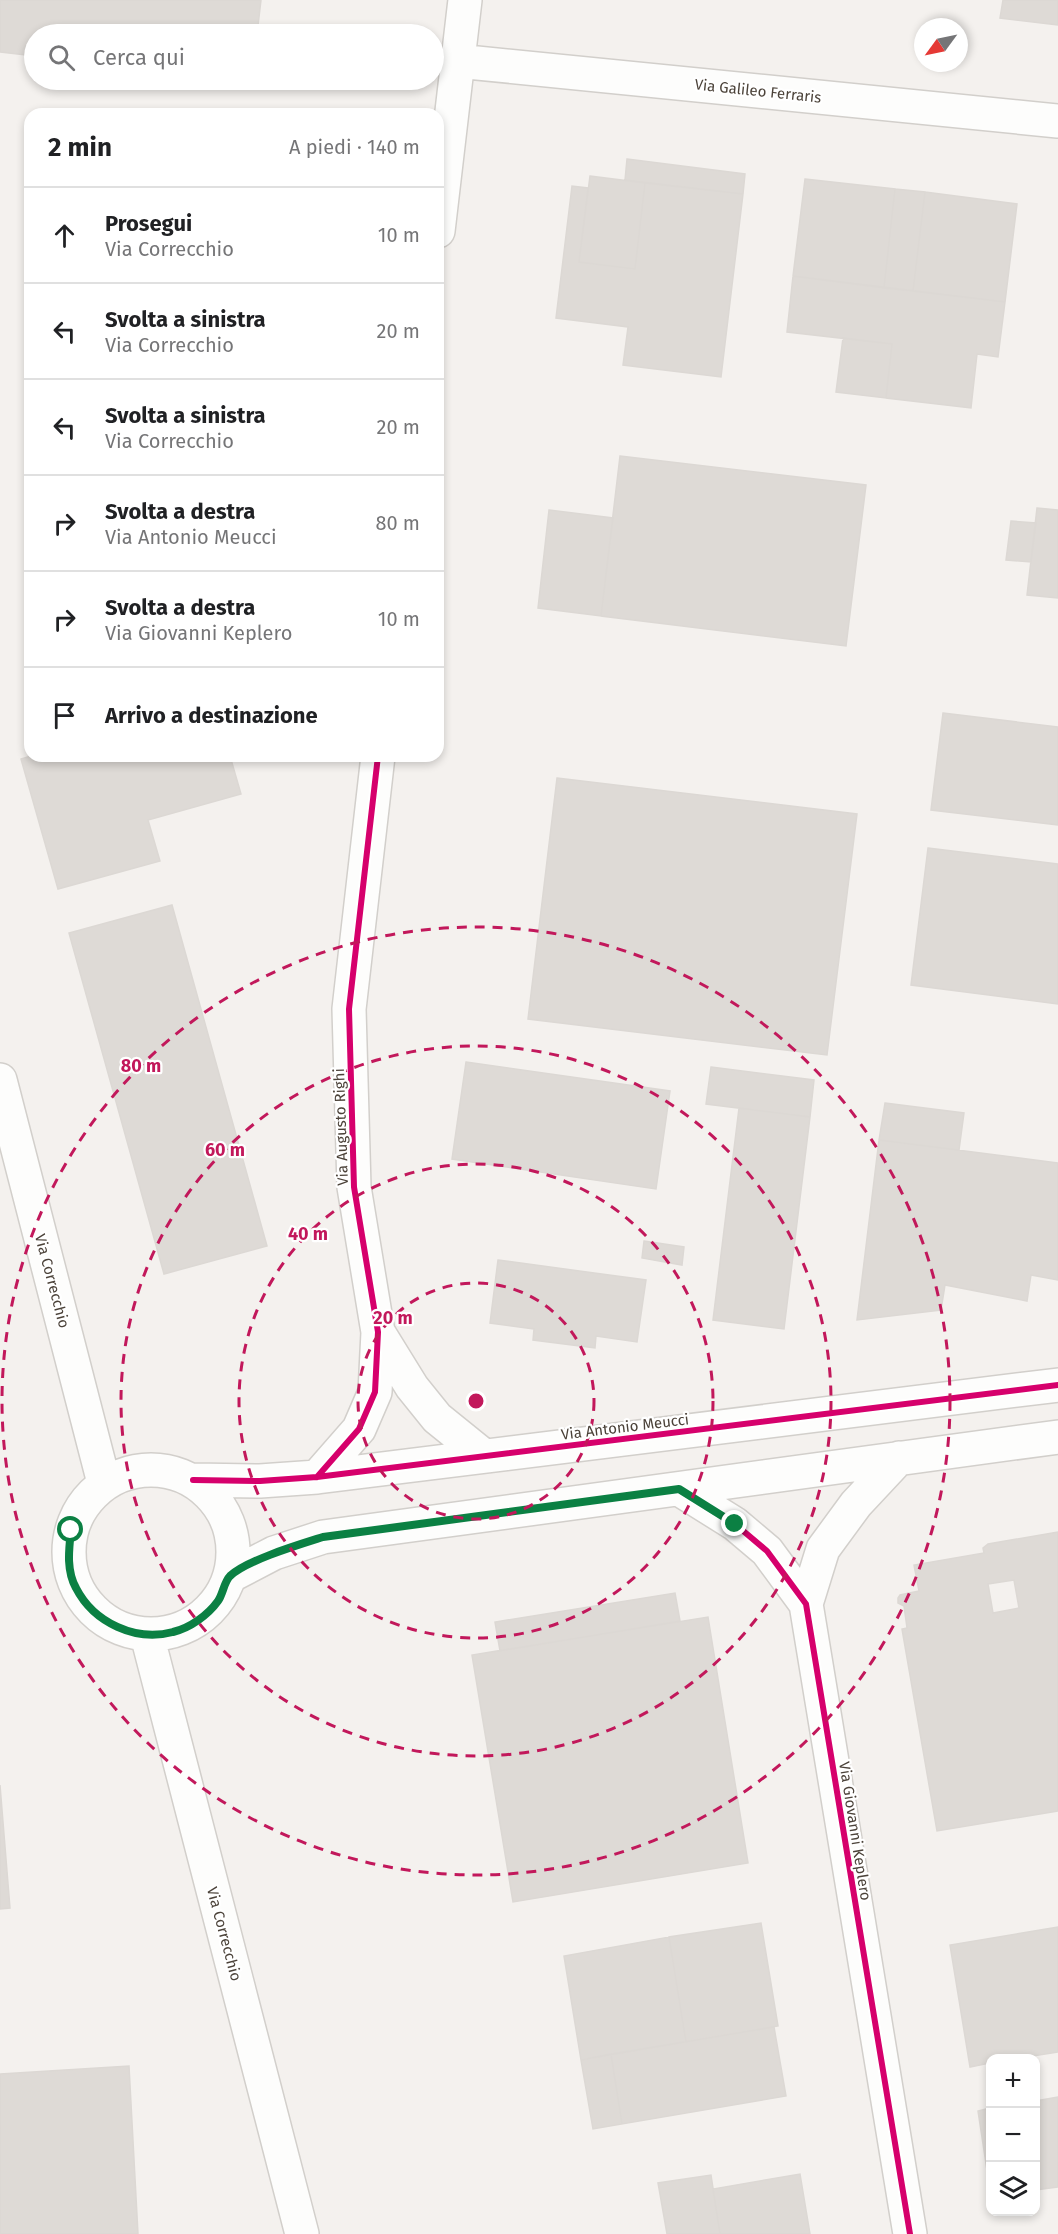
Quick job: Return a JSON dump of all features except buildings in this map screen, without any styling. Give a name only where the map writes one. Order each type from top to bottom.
[{"type":"street","points":[[444,177],[465,0]]},
{"type":"street","name":"Via Galileo Ferraris","points":[[457,61],[1058,121]]},
{"type":"street","name":"Via Augusto Righi","points":[[317,1477],[358,1429],[375,1392],[378,1332],[354,1187],[350,1009],[377,762]]},
{"type":"street","name":"Via Correcchio","points":[[0,1080],[104,1483]]},
{"type":"street","name":"Via Augusto Righi","points":[[378,1332],[412,1387],[437,1418],[484,1456]]},
{"type":"street","name":"Via Antonio Meucci","points":[[193,1480],[260,1481],[317,1477],[1058,1385]]},
{"type":"street","points":[[230,1576],[274,1552],[323,1537],[1058,1437]]},
{"type":"street","name":"Via Giovanni Keplero","points":[[899,1458],[856,1504],[823,1549],[806,1604],[910,2234]]},
{"type":"street","points":[[149,1468],[172,1471],[193,1480],[214,1498],[228,1522],[234,1549],[230,1576],[218,1601],[198,1620],[174,1632],[147,1635],[117,1628],[93,1612],[75,1588],[68,1559],[71,1530],[83,1503],[104,1483],[125,1472],[149,1468]]},
{"type":"street","name":"Via Giovanni Keplero","points":[[679,1489],[735,1524],[767,1551],[806,1604]]},
{"type":"street","name":"Via Correcchio","points":[[147,1635],[302,2234]]},
{"type":"cycle path","points":[[317,1477],[359,1429],[375,1392],[378,1332],[354,1187],[349,1009],[377,762]]},
{"type":"cycle path","points":[[193,1480],[260,1481],[317,1477],[1058,1385]]},
{"type":"cycle path","points":[[679,1489],[735,1524],[767,1551],[806,1604],[910,2234]]},
{"type":"route","points":[[71,1530],[68,1559],[75,1588],[93,1612],[117,1628],[147,1635],[174,1632],[198,1620],[218,1601],[230,1576],[274,1552],[323,1537],[679,1489],[735,1524]]}]
